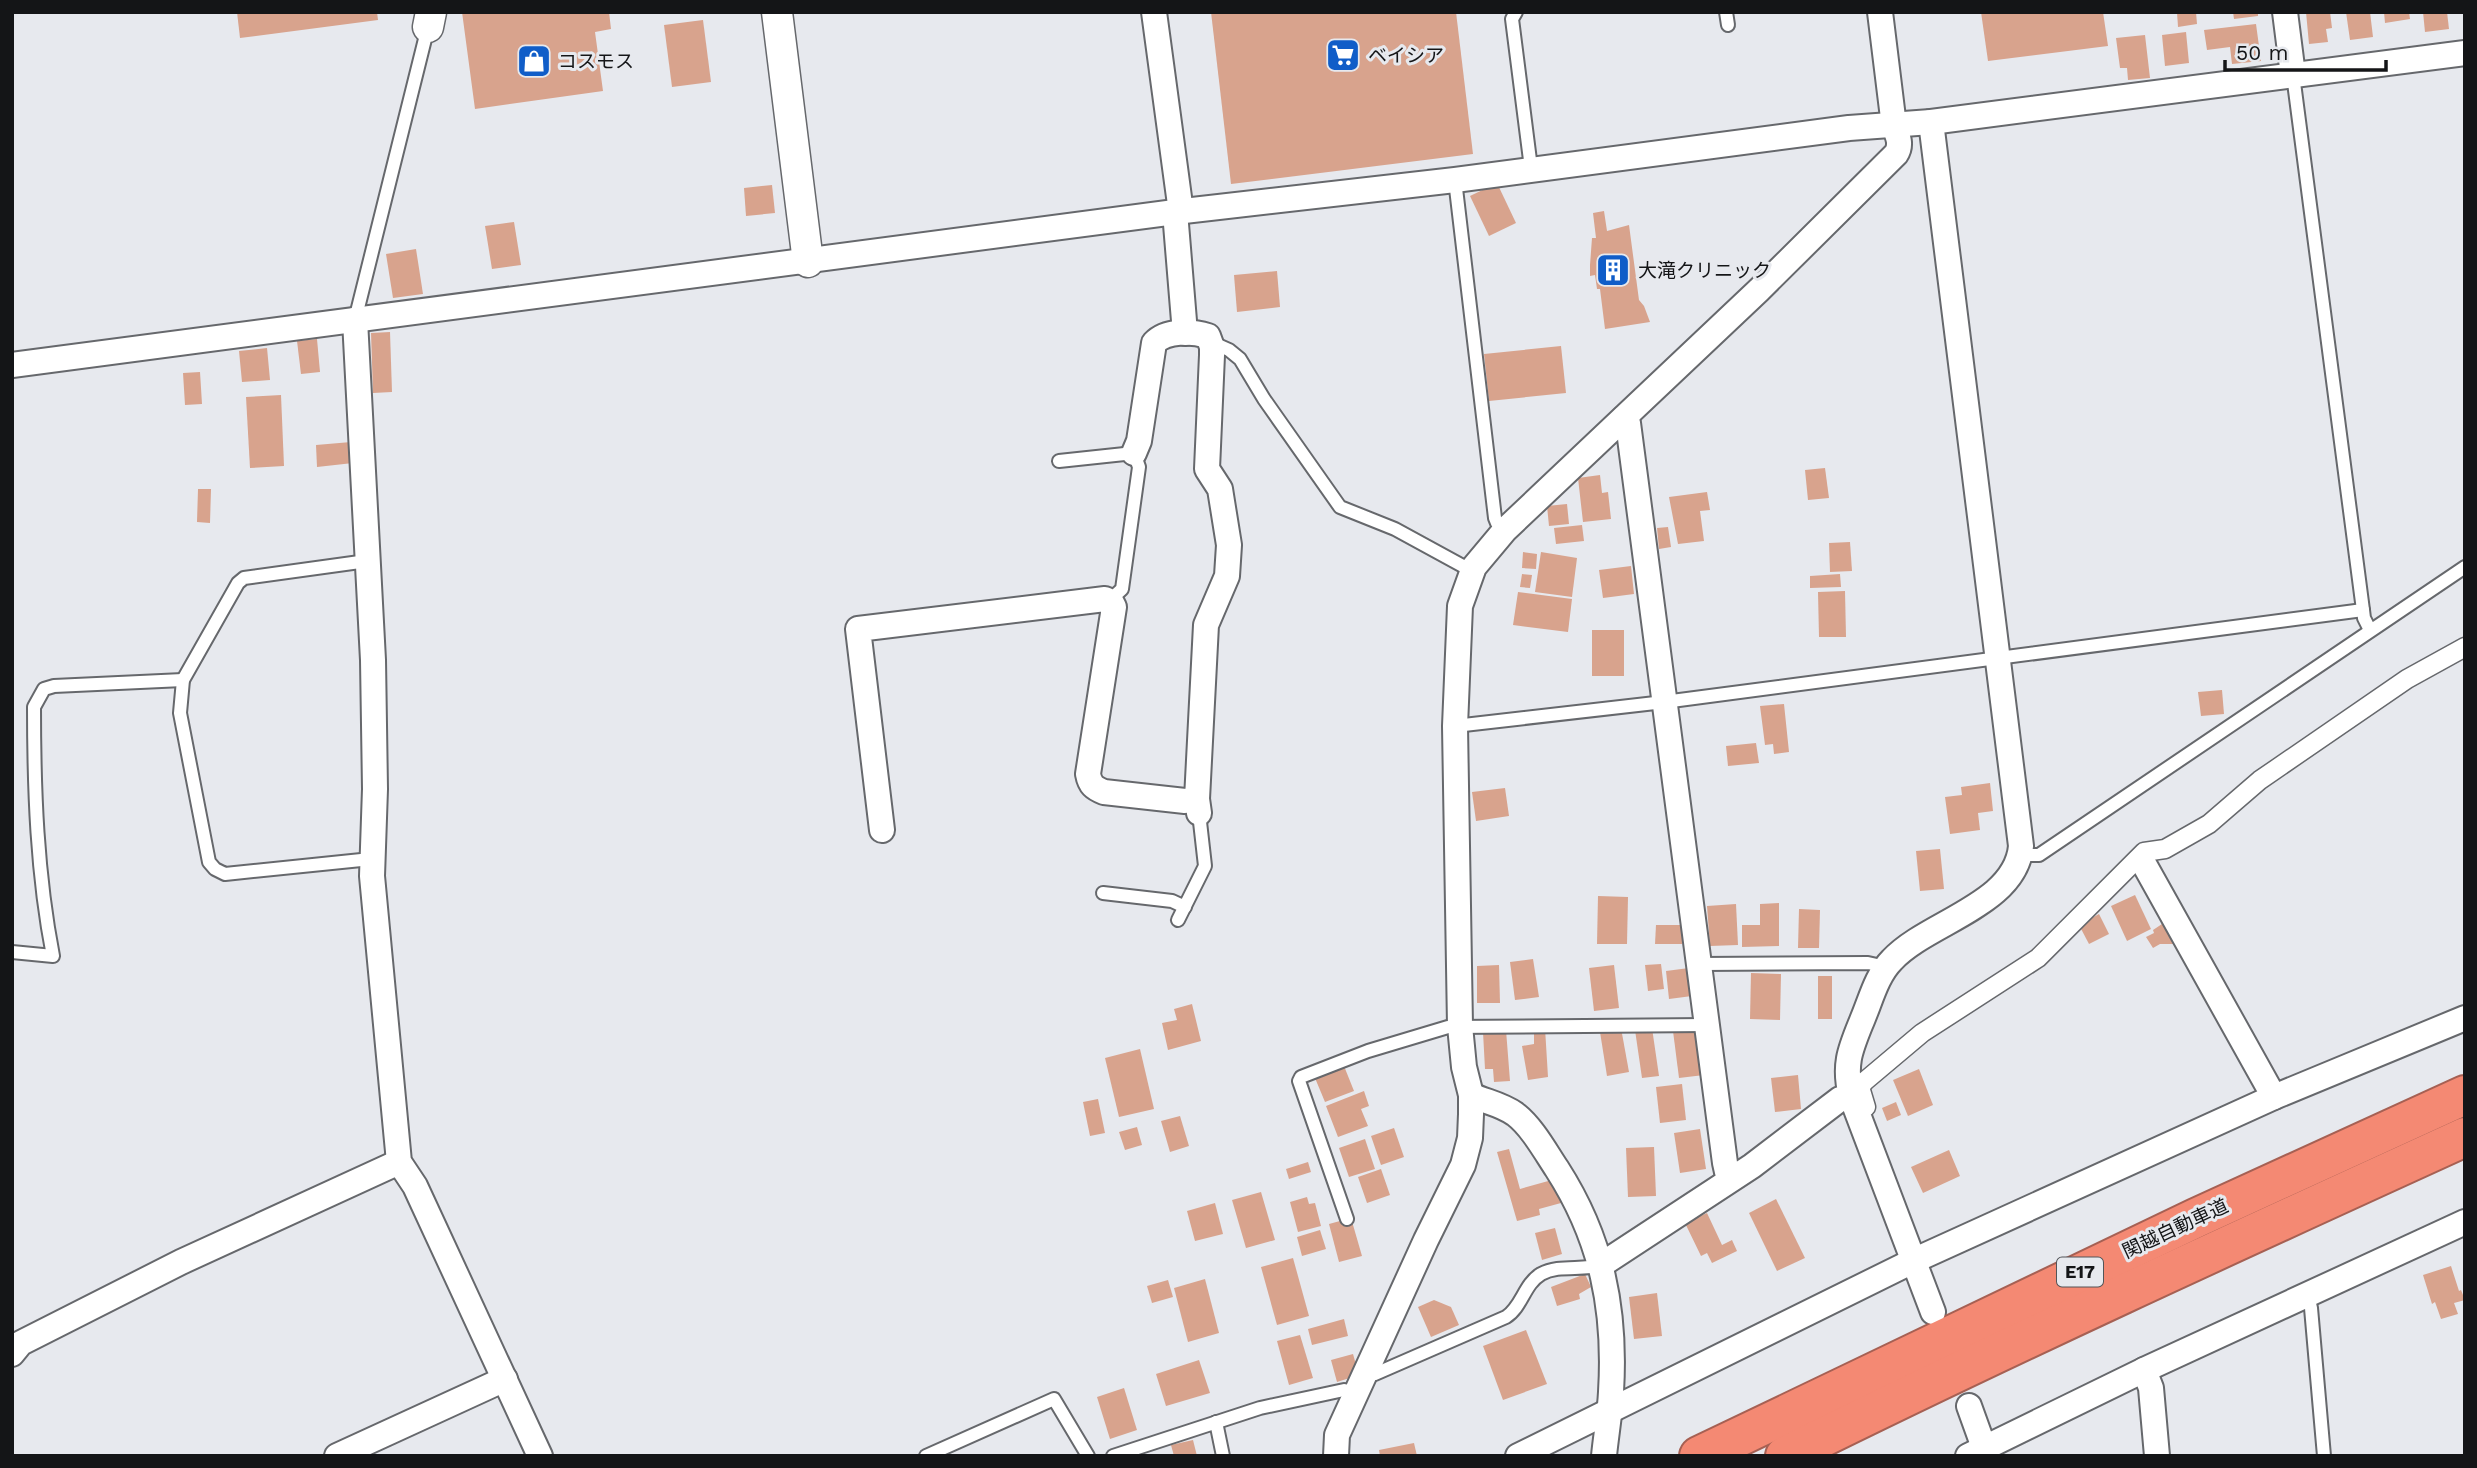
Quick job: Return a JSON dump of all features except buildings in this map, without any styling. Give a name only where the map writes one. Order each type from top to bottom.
[{"type":"highway","name":"関越自動車道","points":[[1699,1456],[2196,1217],[2465,1095]]},
{"type":"highway","name":"関越自動車道","points":[[1784,1456],[2186,1264],[2465,1137]]},
{"type":"street","points":[[777,12],[808,262]]},
{"type":"street","points":[[1154,12],[1177,212],[1185,333]]},
{"type":"street","points":[[1336,1456],[1337,1435],[1463,1165],[1470,1138],[1471,1095],[1464,1067],[1460,1026],[1455,726],[1460,606],[1472,571],[1505,530],[1759,290],[1896,154],[1899,144],[1880,12]]},
{"type":"street","points":[[2285,12],[2293,75]]},
{"type":"street","points":[[12,365],[1177,212],[1455,180],[1849,128],[1931,122],[2465,53]]},
{"type":"street","points":[[1916,1251],[1851,1096],[1847,1060],[1886,967],[1898,954],[2001,887],[2016,868],[2020,855],[2020,835],[1931,122]]},
{"type":"street","points":[[355,320],[373,693],[375,789],[371,859],[399,1162],[415,1186],[540,1456]]},
{"type":"street","points":[[882,830],[858,629],[1105,599],[1114,607],[1088,774],[1090,783],[1104,792],[1185,801],[1198,806],[1206,625],[1227,576],[1228,545],[1220,489],[1207,469],[1212,347],[1208,336],[1185,333],[1162,336],[1154,343],[1139,441],[1134,453]]},
{"type":"street","points":[[1624,418],[1628,423],[1725,1163],[1727,1172],[1733,1177]]},
{"type":"street","points":[[1933,1312],[1916,1251],[1863,1098],[1860,1087],[1864,1082],[1922,1033],[2038,958],[2144,852],[2165,849],[2209,824],[2260,780],[2407,679],[2465,647]]},
{"type":"street","points":[[2144,864],[2274,1097]]},
{"type":"street","points":[[1518,1456],[1916,1251],[2465,1018]]},
{"type":"street","points":[[1471,1095],[1517,1115],[1530,1130],[1554,1164],[1579,1208],[1601,1265],[1609,1299],[1613,1337],[1604,1456]]},
{"type":"street","points":[[1601,1265],[1752,1166],[1840,1099],[1851,1096]]},
{"type":"street","points":[[12,1354],[21,1343],[181,1262],[399,1162]]},
{"type":"street","points":[[1969,1406],[1980,1453],[2144,1370],[2465,1222]]},
{"type":"street","points":[[2144,1370],[2151,1388],[2157,1456]]},
{"type":"street","points":[[337,1456],[505,1379]]},
{"type":"lane","points":[[1516,12],[1512,19],[1531,168]]},
{"type":"lane","points":[[355,320],[430,19]]},
{"type":"lane","points":[[2293,75],[2362,610],[2370,630]]},
{"type":"lane","points":[[1455,180],[1495,518],[1505,530]]},
{"type":"lane","points":[[1212,347],[1229,349],[1240,359],[1271,410],[1340,507],[1395,529],[1472,571]]},
{"type":"lane","points":[[1059,461],[1134,453],[1139,467],[1122,589],[1109,601]]},
{"type":"lane","points":[[366,561],[244,578],[238,583],[183,680],[180,713],[209,862],[215,869],[225,874],[371,859]]},
{"type":"lane","points":[[2020,855],[2039,855],[2465,567]]},
{"type":"lane","points":[[1455,726],[1664,702],[2362,610]]},
{"type":"lane","points":[[12,952],[53,956],[44,909],[37,839],[34,707],[44,689],[54,686],[183,680]]},
{"type":"lane","points":[[1178,920],[1205,866],[1198,806]]},
{"type":"lane","points":[[1103,893],[1172,901],[1185,907]]},
{"type":"lane","points":[[1700,964],[1868,963],[1886,967]]},
{"type":"lane","points":[[1347,1219],[1299,1081],[1301,1077],[1400,1041],[1448,1027],[1707,1025]]},
{"type":"lane","points":[[1366,1371],[1375,1374],[1506,1317],[1541,1274],[1566,1268],[1584,1269],[1601,1265]]},
{"type":"lane","points":[[2308,1295],[2324,1456]]},
{"type":"lane","points":[[1113,1456],[1260,1408],[1318,1394],[1344,1390],[1355,1393]]},
{"type":"lane","points":[[926,1456],[1054,1399],[1088,1456]]},
{"type":"lane","points":[[1216,1422],[1223,1456]]},
{"type":"place","name":"ベイシア","points":[[1343,55]]},
{"type":"place","name":"コスモス","points":[[534,61]]},
{"type":"place","name":"大滝クリニック","points":[[1613,270]]}]
